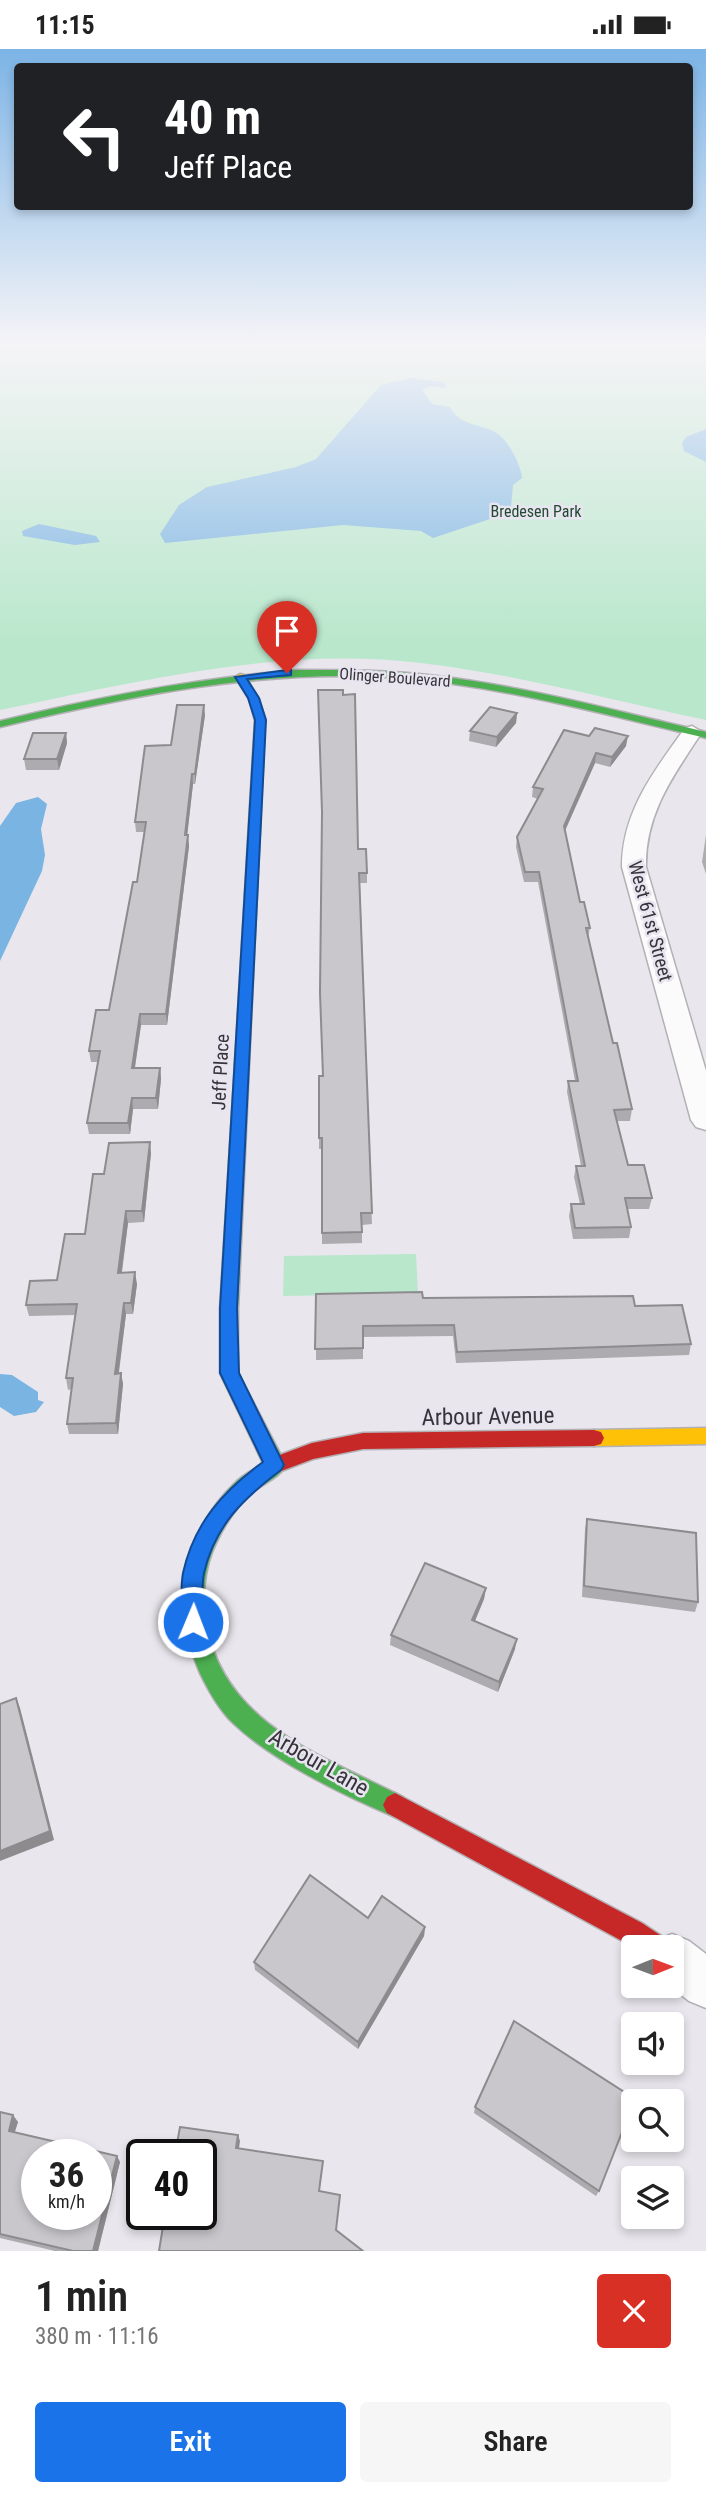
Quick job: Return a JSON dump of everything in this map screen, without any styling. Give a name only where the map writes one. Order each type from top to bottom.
[{"type":"street","name":"Olinger Boulevard","points":[[0,724],[141,693],[240,677],[342,673],[450,680],[699,734]]},
{"type":"street","name":"Jeff Place","points":[[240,677],[254,698],[260,720],[229,1308],[229,1373],[274,1465]]},
{"type":"street","name":"West 61st Street","points":[[699,734],[646,802],[632,844],[635,867],[706,1120]]},
{"type":"street","name":"Arbour Avenue","points":[[274,1465],[318,1447],[363,1441],[706,1436]]},
{"type":"street","name":"Arbour Lane","points":[[274,1465],[236,1493],[209,1531],[193,1574],[193,1622],[208,1670],[237,1712],[281,1744],[638,1935]]},
{"type":"street","points":[[684,1967],[706,1984]]},
{"type":"green space","name":"Bredesen Park","points":[[0,445],[706,445],[706,720],[492,674],[420,663],[367,659],[314,659],[208,670],[0,710]]},
{"type":"green space","points":[[416,1254],[418,1294],[283,1296],[284,1256]]},
{"type":"water","points":[[329,445],[508,445],[517,460],[522,478],[513,485],[511,507],[490,519],[433,538],[421,531],[343,525],[165,543],[160,534],[179,505],[207,487],[296,467],[316,459]]},
{"type":"water","points":[[682,445],[706,445],[706,462],[684,451]]},
{"type":"water","points":[[39,524],[96,536],[100,542],[75,545],[23,536],[22,531]]},
{"type":"water","points":[[38,797],[47,804],[41,829],[45,855],[42,871],[0,961],[0,826],[16,803]]},
{"type":"water","points":[[0,1374],[12,1375],[38,1392],[38,1400],[44,1402],[36,1412],[14,1416],[0,1407]]},
{"type":"building","points":[[318,690],[343,690],[343,695],[355,694],[358,849],[366,849],[367,873],[359,873],[372,1213],[361,1213],[362,1232],[322,1233],[319,1076],[323,1076],[320,993],[322,812]]},
{"type":"building","points":[[177,705],[204,705],[195,774],[192,774],[185,835],[188,835],[166,1014],[140,1014],[132,1068],[160,1068],[156,1098],[132,1098],[128,1123],[87,1123],[100,1051],[89,1051],[96,1010],[109,1010],[133,882],[137,882],[146,822],[135,822],[145,746],[171,745]]},
{"type":"building","points":[[490,707],[517,713],[497,737],[470,731]]},
{"type":"building","points":[[595,728],[628,736],[612,757],[596,753],[564,826],[580,902],[584,902],[590,928],[586,928],[613,1043],[617,1043],[632,1109],[614,1110],[628,1165],[644,1165],[652,1198],[625,1198],[631,1227],[575,1228],[571,1204],[584,1204],[576,1166],[585,1166],[568,1081],[578,1081],[539,872],[525,872],[517,837],[543,789],[533,787],[564,730],[589,736]]},
{"type":"building","points":[[33,733],[66,733],[57,759],[24,759]]},
{"type":"building","points":[[150,1142],[142,1211],[126,1211],[118,1273],[135,1272],[131,1303],[124,1303],[115,1374],[121,1373],[116,1423],[67,1424],[73,1378],[66,1378],[77,1304],[26,1305],[30,1281],[57,1280],[65,1234],[85,1234],[93,1174],[104,1174],[109,1143]]},
{"type":"building","points":[[422,1292],[423,1298],[633,1296],[635,1306],[682,1305],[691,1344],[457,1352],[454,1325],[363,1326],[363,1348],[315,1349],[316,1294]]},
{"type":"building","points":[[587,1519],[696,1533],[698,1602],[584,1586]]},
{"type":"building","points":[[425,1563],[486,1588],[472,1620],[517,1639],[499,1682],[391,1635]]},
{"type":"building","points":[[16,1698],[50,1831],[0,1851],[0,1704]]},
{"type":"building","points":[[310,1875],[368,1918],[382,1896],[425,1927],[358,2042],[254,1962]]},
{"type":"building","points":[[514,2021],[621,2090],[621,2135],[599,2191],[475,2107]]},
{"type":"building","points":[[0,2112],[13,2115],[9,2131],[44,2139],[21,2139],[21,2230],[98,2230],[93,2251],[73,2251],[0,2234]]},
{"type":"building","points":[[180,2127],[238,2135],[236,2148],[323,2161],[319,2191],[340,2195],[336,2230],[363,2251],[159,2251],[162,2230],[217,2230],[217,2139],[178,2139]]},
{"type":"building","points":[[112,2155],[117,2156],[112,2176]]},
{"type":"traffic: fast","points":[[0,724],[98,701],[198,683],[248,677],[348,673],[399,675],[477,685],[553,699],[706,735]]},
{"type":"traffic: fast","points":[[242,1064],[229,1309],[229,1373],[274,1465]]},
{"type":"traffic: fast","points":[[276,1465],[245,1487],[221,1514],[204,1545],[195,1579],[194,1615],[200,1650],[216,1683],[239,1714],[254,1727],[312,1764],[395,1805]]},
{"type":"traffic: slow","points":[[240,677],[254,699],[260,720],[242,1064]]},
{"type":"traffic: slow","points":[[594,1438],[706,1436]]},
{"type":"traffic: jam","points":[[276,1465],[312,1451],[363,1441],[594,1438]]},
{"type":"traffic: jam","points":[[395,1805],[638,1935]]},
{"type":"route","points":[[193,1622],[193,1574],[209,1531],[236,1493],[274,1465],[229,1373],[229,1308],[260,720],[254,698],[240,677],[287,673]]}]
